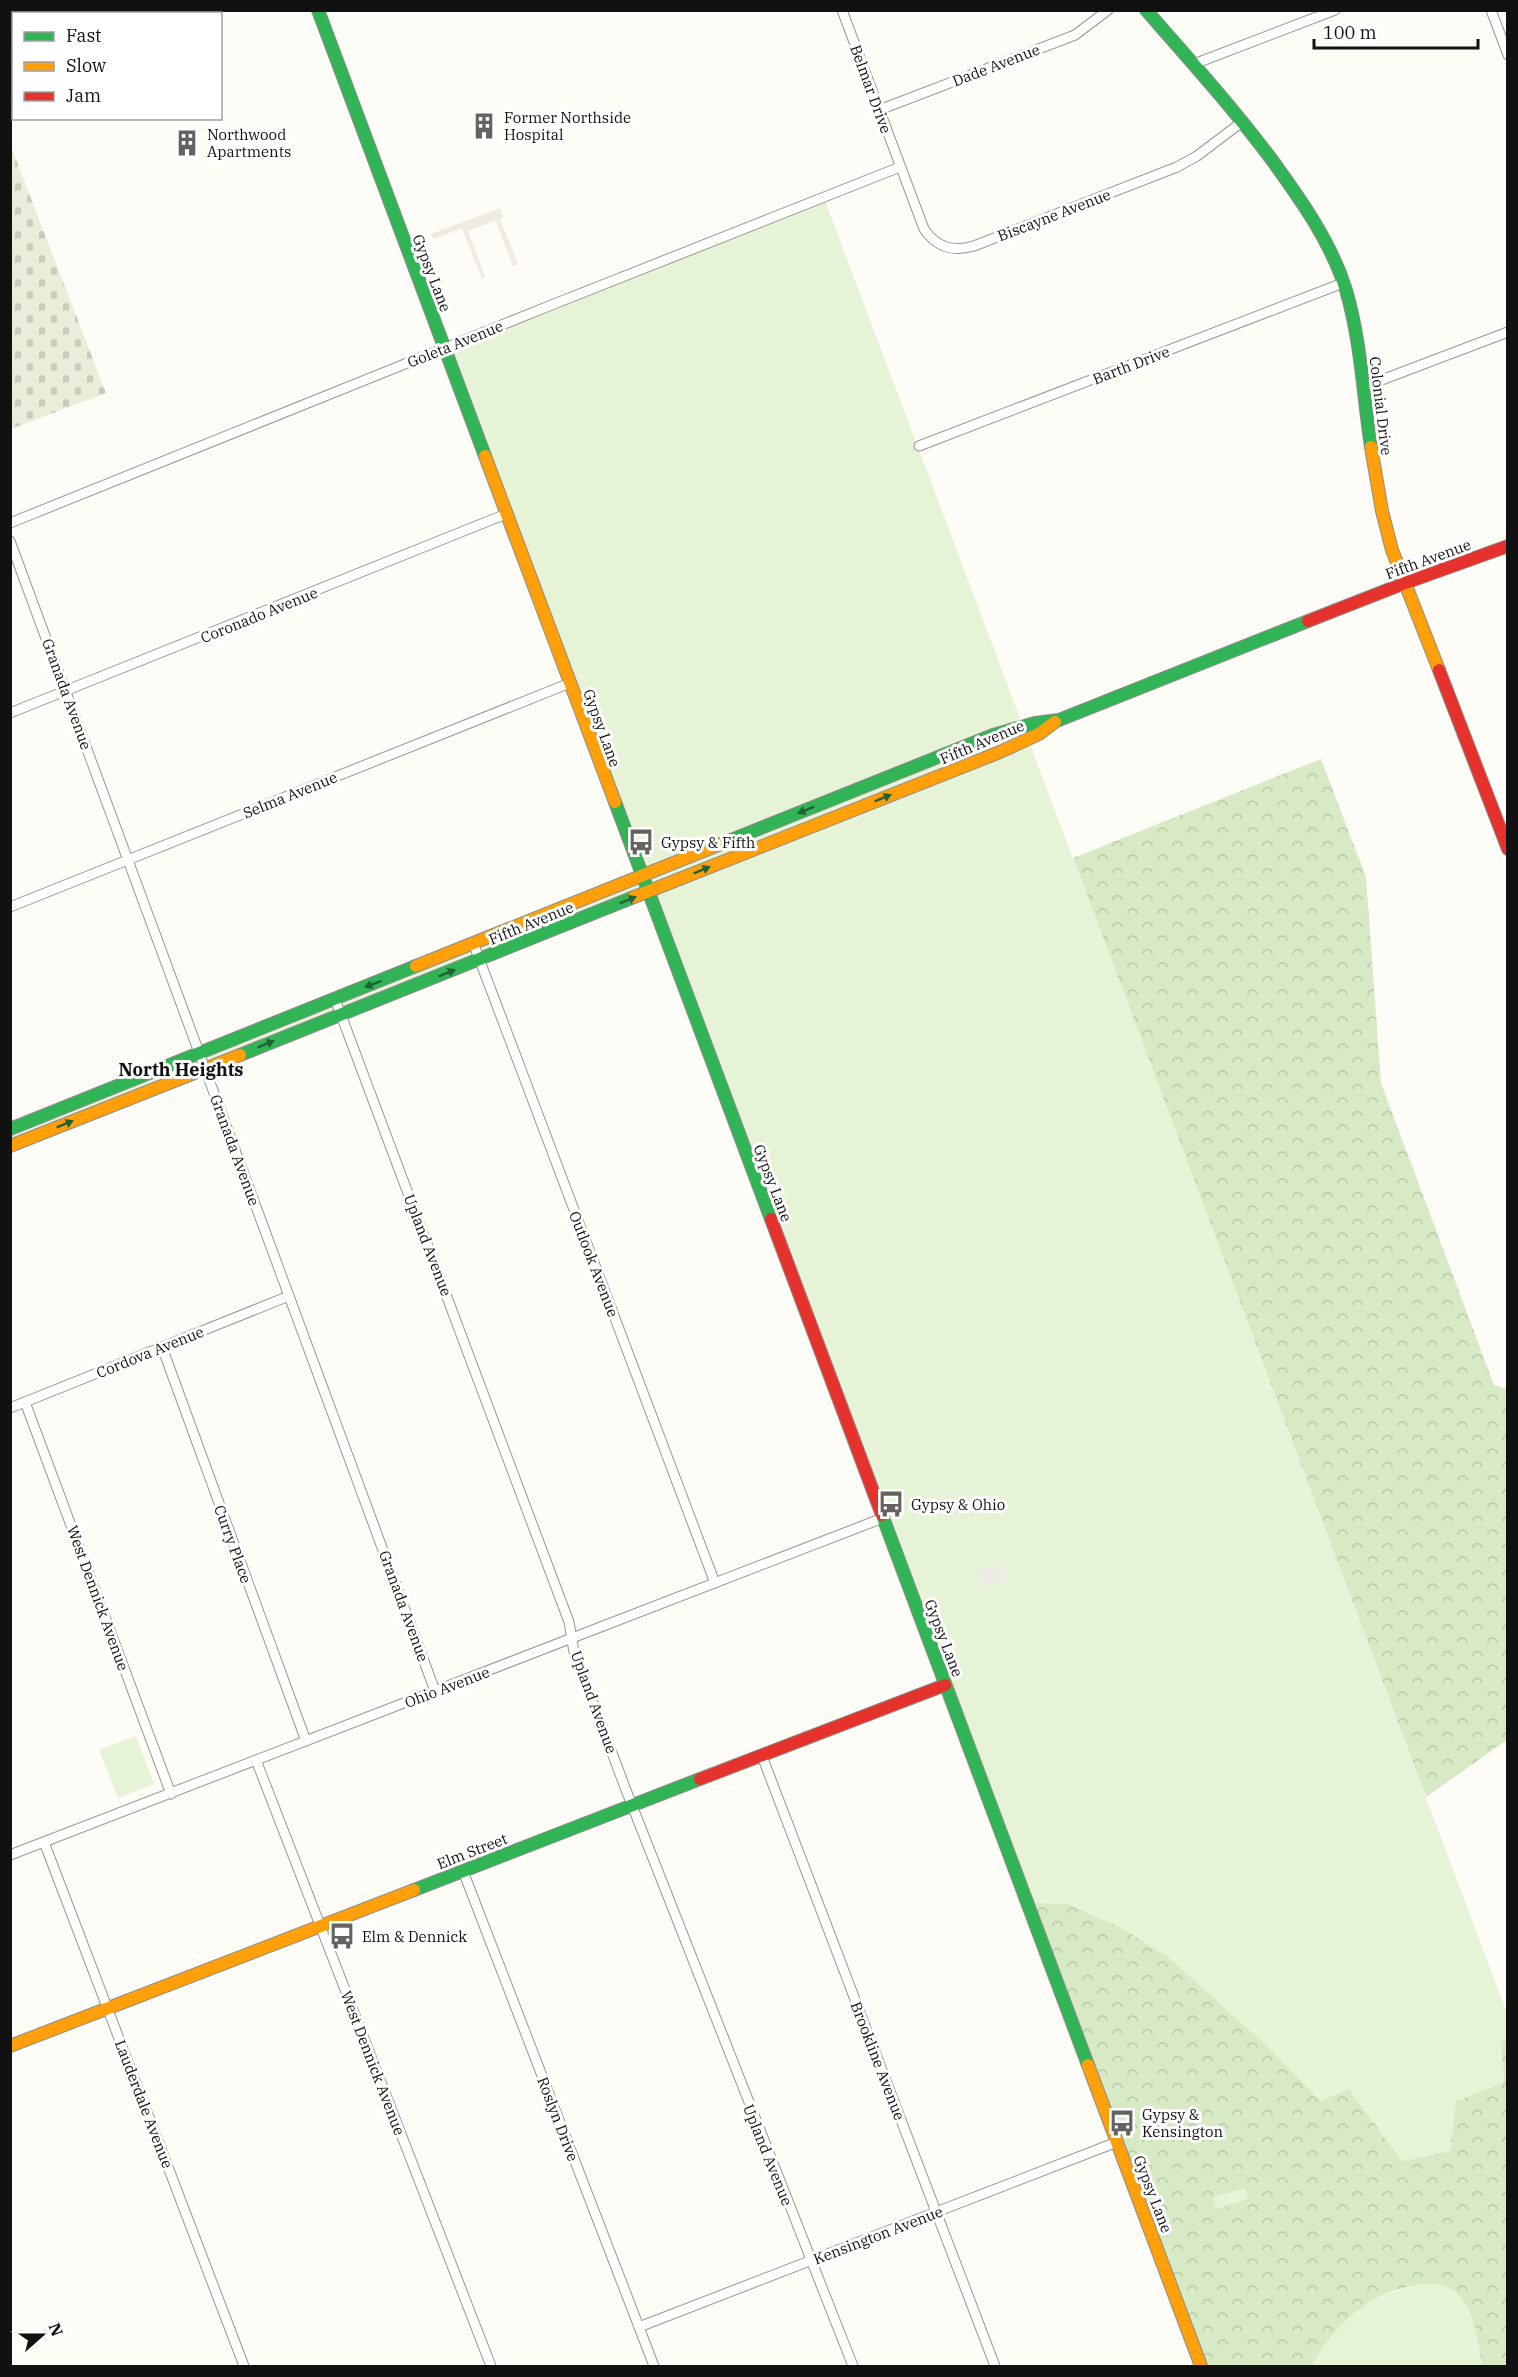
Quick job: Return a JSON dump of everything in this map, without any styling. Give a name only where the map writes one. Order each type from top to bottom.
[{"type":"street","name":"Gypsy Lane","points":[[318,10],[1201,2367]]},
{"type":"street","name":"Belmar Drive","points":[[842,10],[900,167]]},
{"type":"street","name":"Dade Avenue","points":[[879,110],[1075,35],[1108,10]]},
{"type":"street","name":"Colonial Drive","points":[[1146,10],[1242,122],[1312,216],[1334,256],[1354,320],[1375,476],[1386,529],[1508,849]]},
{"type":"street","points":[[1194,64],[1335,10]]},
{"type":"street","points":[[1491,10],[1508,55]]},
{"type":"street","name":"Biscayne Avenue","points":[[900,167],[929,237],[946,248],[964,249],[1177,167],[1197,156],[1242,122]]},
{"type":"street","name":"Goleta Avenue","points":[[10,523],[900,167]]},
{"type":"street","name":"Barth Drive","points":[[918,446],[1343,283]]},
{"type":"street","points":[[1363,387],[1508,332]]},
{"type":"street","name":"Coronado Avenue","points":[[10,713],[506,514]]},
{"type":"street","name":"Granada Avenue","points":[[10,541],[435,1691]]},
{"type":"street","name":"Fifth Avenue","points":[[10,1129],[474,945],[641,875],[993,735],[1059,720],[1405,583],[1508,546]]},
{"type":"street","name":"Selma Avenue","points":[[10,907],[570,683]]},
{"type":"street","name":"Fifth Avenue","points":[[10,1146],[1000,752],[1039,734],[1059,720]]},
{"type":"street","name":"Outlook Avenue","points":[[474,945],[715,1583]]},
{"type":"street","name":"Upland Avenue","points":[[335,999],[569,1622],[574,1652],[632,1806],[853,2367]]},
{"type":"street","name":"Cordova Avenue","points":[[10,1408],[289,1296]]},
{"type":"street","name":"Curry Place","points":[[162,1347],[306,1741]]},
{"type":"street","name":"West Dennick Avenue","points":[[25,1402],[171,1794]]},
{"type":"street","name":"Ohio Avenue","points":[[10,1855],[883,1518]]},
{"type":"street","name":"Elm Street","points":[[10,2046],[945,1685]]},
{"type":"street","name":"Brookline Avenue","points":[[762,1756],[995,2367]]},
{"type":"street","name":"West Dennick Avenue","points":[[255,1760],[491,2367]]},
{"type":"street","name":"Lauderdale Avenue","points":[[44,1842],[244,2367]]},
{"type":"street","name":"Roslyn Drive","points":[[463,1871],[654,2367]]},
{"type":"street","name":"Kensington Avenue","points":[[639,2327],[1117,2142]]},
{"type":"green space","points":[[10,144],[106,393],[11,429],[10,429]]},
{"type":"green space","points":[[824,198],[1023,726],[1059,720],[1028,739],[1507,2013],[1507,2040],[1501,2043],[1504,2082],[1456,2101],[1450,2151],[1402,2161],[1349,2089],[1244,2366],[1201,2366],[647,892],[11,1146],[11,1129],[641,875],[444,349]]},
{"type":"green space","points":[[1321,759],[1366,877],[1381,1083],[1494,1385],[1507,1389],[1507,1740],[1426,1797],[1073,858]]},
{"type":"green space","points":[[136,1736],[154,1784],[118,1798],[99,1750]]},
{"type":"green space","points":[[1027,1903],[1068,1904],[1123,1929],[1168,1957],[1267,2046],[1320,2101],[1349,2089],[1402,2161],[1450,2151],[1456,2101],[1504,2082],[1501,2042],[1507,2040],[1507,2366],[1482,2366],[1473,2323],[1464,2302],[1449,2288],[1440,2284],[1431,2284],[1396,2290],[1366,2304],[1341,2325],[1320,2351],[1312,2366],[1201,2366]],"holes":[[[1245,2188],[1248,2199],[1216,2209],[1213,2197]]]},
{"type":"green space","points":[[1434,2282],[1451,2289],[1465,2305],[1474,2324],[1482,2366],[1312,2366],[1335,2331],[1361,2308],[1393,2292]]},
{"type":"shaded area","points":[[500,208],[504,217],[500,219],[518,264],[513,266],[495,220],[468,231],[485,277],[482,279],[462,228],[433,239],[431,234]]},
{"type":"shaded area","points":[[1001,1564],[1011,1582],[998,1582],[980,1588],[976,1570]]},
{"type":"traffic: fast","points":[[318,10],[485,456]]},
{"type":"traffic: fast","points":[[1146,10],[1272,160],[1324,238],[1340,272],[1351,309],[1371,447]]},
{"type":"traffic: fast","points":[[721,844],[993,735],[1035,723],[1059,720],[1308,621]]},
{"type":"traffic: fast","points":[[615,802],[771,1219]]},
{"type":"traffic: fast","points":[[240,1055],[634,897]]},
{"type":"traffic: fast","points":[[10,1129],[416,966]]},
{"type":"traffic: fast","points":[[882,1515],[1088,2065]]},
{"type":"traffic: fast","points":[[414,1890],[700,1779]]},
{"type":"traffic: slow","points":[[1371,447],[1382,511],[1392,550],[1439,670]]},
{"type":"traffic: slow","points":[[485,456],[615,802]]},
{"type":"traffic: slow","points":[[634,897],[1000,752],[1039,734],[1055,722]]},
{"type":"traffic: slow","points":[[416,966],[721,844]]},
{"type":"traffic: slow","points":[[10,1146],[240,1055]]},
{"type":"traffic: slow","points":[[10,2046],[414,1890]]},
{"type":"traffic: slow","points":[[1088,2065],[1201,2366]]},
{"type":"traffic: jam","points":[[1308,621],[1508,546]]},
{"type":"traffic: jam","points":[[1439,670],[1508,849]]},
{"type":"traffic: jam","points":[[771,1219],[882,1515]]},
{"type":"traffic: jam","points":[[700,1779],[945,1685]]},
{"type":"place","name":"Former Northside Hospital","points":[[484,126]]},
{"type":"place","name":"Northwood Apartments","points":[[187,143]]},
{"type":"place","name":"Gypsy & Fifth","points":[[641,842]]},
{"type":"place","name":"Gypsy & Ohio","points":[[891,1504]]},
{"type":"place","name":"Elm & Dennick","points":[[342,1936]]},
{"type":"place","name":"Gypsy & Kensington","points":[[1122,2123]]},
{"type":"district","name":"North Heights","points":[[181,1069]]}]
